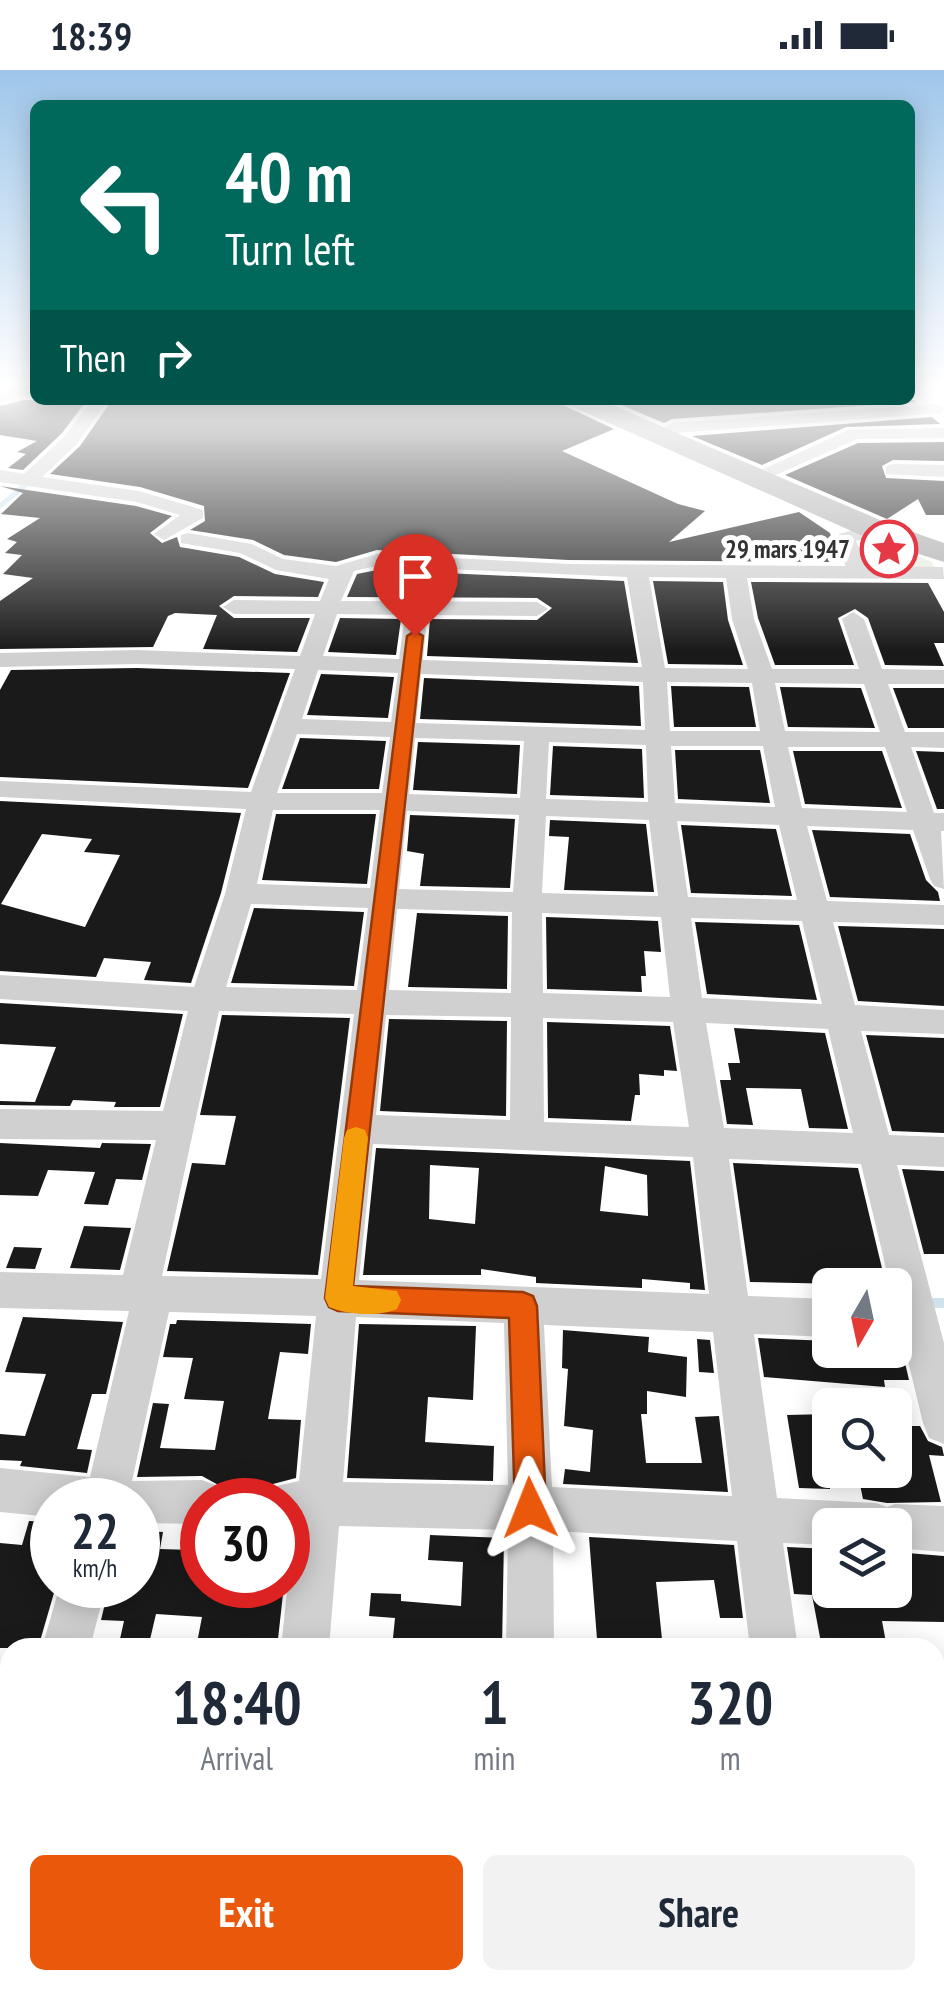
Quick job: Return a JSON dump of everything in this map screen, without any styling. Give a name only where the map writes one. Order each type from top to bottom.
[{"type":"main road","points":[[742,473],[943,562]]},
{"type":"street","points":[[29,479],[36,473]]},
{"type":"street","points":[[754,478],[766,473]]},
{"type":"street","points":[[0,476],[140,497],[196,514],[164,534]]},
{"type":"street","points":[[860,572],[847,551],[846,538],[876,530]]},
{"type":"street","points":[[188,539],[245,548],[276,564],[307,571],[342,573]]},
{"type":"street","points":[[108,1478],[206,996],[240,894],[285,726],[342,573],[360,561],[376,560],[736,572],[860,572],[943,562]]},
{"type":"street","points":[[636,571],[655,675],[662,812],[773,1638]]},
{"type":"street","points":[[736,572],[743,619],[762,675],[772,738],[840,1019],[944,1422]]},
{"type":"street","points":[[234,606],[537,609]]},
{"type":"street","points":[[306,1478],[338,1298],[417,607]]},
{"type":"street","points":[[853,619],[895,740],[934,822],[944,880]]},
{"type":"street","points":[[0,660],[137,657],[655,675],[944,677]]},
{"type":"street","points":[[285,726],[656,738],[944,740]]},
{"type":"street","points":[[528,1138],[527,902],[537,733]]},
{"type":"street","points":[[0,789],[934,822]]},
{"type":"street","points":[[240,894],[944,914]]},
{"type":"street","points":[[0,987],[153,998],[622,1006],[944,1022]]},
{"type":"street","points":[[0,1124],[178,1126]]},
{"type":"street","points":[[357,1129],[944,1152]]},
{"type":"street","points":[[0,1290],[338,1298],[812,1317]]},
{"type":"street","points":[[523,1306],[530,1638]]},
{"type":"street","points":[[0,1490],[30,1493]]},
{"type":"street","points":[[310,1503],[530,1508],[812,1521]]},
{"type":"street","points":[[912,1527],[944,1529]]},
{"type":"street","points":[[69,1638],[77,1608]]},
{"type":"street","points":[[305,1608],[306,1638]]},
{"type":"shaded area","points":[[872,538],[932,562],[934,567],[906,570],[878,565],[864,554],[865,540]]},
{"type":"building","points":[[609,473],[678,504],[705,511],[669,542],[799,512],[830,533],[839,562],[568,560],[377,550],[336,562],[284,555],[253,540],[190,530],[205,521],[204,506],[140,487],[50,474]]},
{"type":"building","points":[[884,473],[886,478],[944,481],[944,515],[926,515],[918,499],[887,519],[785,475]]},
{"type":"building","points":[[0,486],[136,506],[172,516],[150,533],[162,543],[177,537],[180,547],[239,557],[275,574],[324,582],[318,597],[234,596],[219,606],[234,618],[310,618],[297,652],[203,649],[217,615],[175,613],[168,616],[153,647],[0,649],[0,601],[33,578],[3,574],[22,555],[5,553],[17,542],[7,539],[40,518],[1,514],[23,493]]},
{"type":"building","points":[[377,570],[624,581],[638,663],[427,656],[430,619],[537,620],[552,608],[537,598],[347,597],[357,574]]},
{"type":"building","points":[[653,581],[723,582],[728,620],[743,665],[668,664]]},
{"type":"building","points":[[751,582],[928,583],[944,612],[944,643],[934,643],[944,666],[885,665],[868,618],[855,609],[838,618],[854,665],[775,665],[758,618]]},
{"type":"building","points":[[340,618],[401,619],[396,655],[328,652]]},
{"type":"building","points":[[137,668],[290,673],[248,788],[0,777],[0,690],[11,670]]},
{"type":"building","points":[[321,674],[394,677],[388,718],[307,715]]},
{"type":"building","points":[[424,678],[639,686],[641,726],[420,719]]},
{"type":"building","points":[[671,686],[749,687],[756,727],[674,727]]},
{"type":"building","points":[[780,687],[861,688],[875,728],[788,727]]},
{"type":"building","points":[[893,688],[944,688],[944,728],[908,728]]},
{"type":"building","points":[[300,738],[386,741],[379,789],[282,789]]},
{"type":"building","points":[[418,742],[520,745],[517,794],[413,790]]},
{"type":"building","points":[[553,746],[642,749],[644,798],[550,795]]},
{"type":"building","points":[[675,750],[760,750],[770,803],[678,799]]},
{"type":"building","points":[[793,751],[882,751],[902,808],[805,804]]},
{"type":"building","points":[[916,751],[944,752],[944,809],[937,809]]},
{"type":"building","points":[[0,801],[241,813],[221,893],[191,983],[144,980],[151,962],[104,958],[96,977],[0,971]],"holes":[[[42,834],[92,839],[84,852],[120,855],[85,927],[1,904]]]},
{"type":"building","points":[[276,814],[376,814],[367,884],[262,880]]},
{"type":"building","points":[[410,815],[515,819],[510,888],[420,886],[424,854],[407,851]]},
{"type":"building","points":[[550,820],[646,824],[654,892],[564,890],[569,837],[549,836]]},
{"type":"building","points":[[681,825],[776,829],[792,896],[691,893]]},
{"type":"building","points":[[812,830],[910,834],[926,880],[938,892],[940,901],[830,897]]},
{"type":"building","points":[[254,908],[364,912],[354,986],[231,983]]},
{"type":"building","points":[[417,913],[508,916],[507,989],[408,987]]},
{"type":"building","points":[[546,917],[658,921],[661,952],[644,951],[646,976],[641,976],[642,992],[547,989]]},
{"type":"building","points":[[695,922],[799,925],[817,1000],[707,994]]},
{"type":"building","points":[[838,926],[944,929],[944,1006],[858,1001]]},
{"type":"building","points":[[0,1003],[183,1014],[160,1107],[114,1107],[116,1102],[73,1100],[70,1106],[0,1105],[0,1101],[35,1102],[56,1047],[0,1044]]},
{"type":"building","points":[[222,1015],[350,1018],[318,1275],[167,1271],[192,1163],[225,1165],[236,1116],[200,1115]]},
{"type":"building","points":[[389,1019],[507,1021],[506,1116],[380,1111]]},
{"type":"building","points":[[547,1022],[670,1026],[677,1071],[664,1070],[664,1076],[639,1074],[640,1095],[635,1095],[631,1121],[548,1118]]},
{"type":"building","points":[[734,1028],[825,1033],[848,1129],[809,1128],[801,1089],[746,1088],[753,1125],[727,1124],[720,1080],[731,1080],[728,1063],[740,1063]]},
{"type":"building","points":[[866,1035],[944,1038],[944,1133],[892,1131]]},
{"type":"building","points":[[0,1143],[100,1148],[102,1143],[151,1144],[142,1180],[116,1179],[108,1205],[84,1204],[95,1172],[48,1170],[38,1196],[0,1195]]},
{"type":"building","points":[[376,1148],[690,1161],[705,1290],[690,1289],[690,1283],[642,1279],[642,1288],[536,1283],[536,1277],[481,1269],[481,1275],[363,1275]],"holes":[[[430,1165],[479,1168],[475,1224],[429,1219]],[[605,1166],[647,1175],[648,1216],[600,1211]]]},
{"type":"building","points":[[733,1163],[858,1168],[882,1268],[812,1268],[812,1283],[750,1282]]},
{"type":"building","points":[[902,1169],[944,1171],[944,1254],[924,1254]]},
{"type":"building","points":[[84,1226],[131,1228],[120,1270],[70,1268]]},
{"type":"building","points":[[14,1247],[42,1248],[35,1269],[6,1268]]},
{"type":"building","points":[[23,1317],[123,1322],[106,1394],[92,1394],[77,1449],[92,1450],[87,1473],[0,1460],[0,1434],[25,1436],[46,1374],[5,1372]]},
{"type":"building","points":[[177,1320],[311,1324],[308,1354],[280,1352],[268,1419],[301,1420],[296,1478],[137,1477],[153,1403],[169,1404],[160,1448],[215,1450],[224,1401],[184,1399],[193,1358],[163,1357],[170,1324]]},
{"type":"building","points":[[359,1324],[476,1326],[473,1400],[428,1397],[425,1442],[494,1446],[493,1481],[347,1478]]},
{"type":"building","points":[[563,1330],[649,1337],[648,1352],[687,1357],[686,1397],[647,1391],[647,1414],[641,1414],[646,1463],[702,1463],[695,1417],[719,1416],[728,1492],[563,1484],[565,1469],[590,1472],[593,1430],[564,1426],[568,1369],[562,1368]]},
{"type":"building","points":[[758,1338],[812,1340],[812,1368],[906,1368],[909,1380],[884,1380],[885,1387],[764,1377]]},
{"type":"building","points":[[697,1339],[710,1340],[714,1373],[699,1372]]},
{"type":"building","points":[[812,1414],[812,1488],[830,1489],[799,1488],[787,1415]]},
{"type":"building","points":[[912,1426],[920,1426],[928,1441],[942,1447],[944,1456],[929,1455],[941,1502],[887,1503],[863,1499],[861,1488],[912,1488]]},
{"type":"building","points":[[30,1521],[30,1608],[50,1608],[41,1638],[0,1638],[0,1543],[22,1545]]},
{"type":"building","points":[[430,1535],[504,1538],[502,1638],[393,1638],[395,1618],[369,1616],[371,1593],[401,1594],[401,1601],[461,1606],[463,1562],[428,1560]]},
{"type":"building","points":[[589,1537],[734,1545],[743,1618],[720,1618],[714,1580],[656,1582],[662,1638],[597,1638]]},
{"type":"building","points":[[787,1547],[812,1548],[812,1595],[794,1594]]},
{"type":"building","points":[[160,1549],[180,1550],[180,1608],[281,1608],[278,1638],[198,1638],[202,1617],[156,1614],[150,1638],[120,1638],[124,1621],[101,1620],[104,1608],[160,1608]]},
{"type":"building","points":[[912,1553],[944,1556],[944,1622],[882,1621],[885,1638],[820,1638],[814,1608],[912,1608]]},
{"type":"waterway","points":[[0,506],[29,482]]},
{"type":"waterway","points":[[924,1303],[944,1303]]},
{"type":"slow traffic","points":[[356,1138],[338,1298],[387,1300]]},
{"type":"place","name":"29 mars 1947","points":[[889,549]]},
{"type":"route","points":[[415,636],[338,1298],[523,1306],[530,1508]]}]
